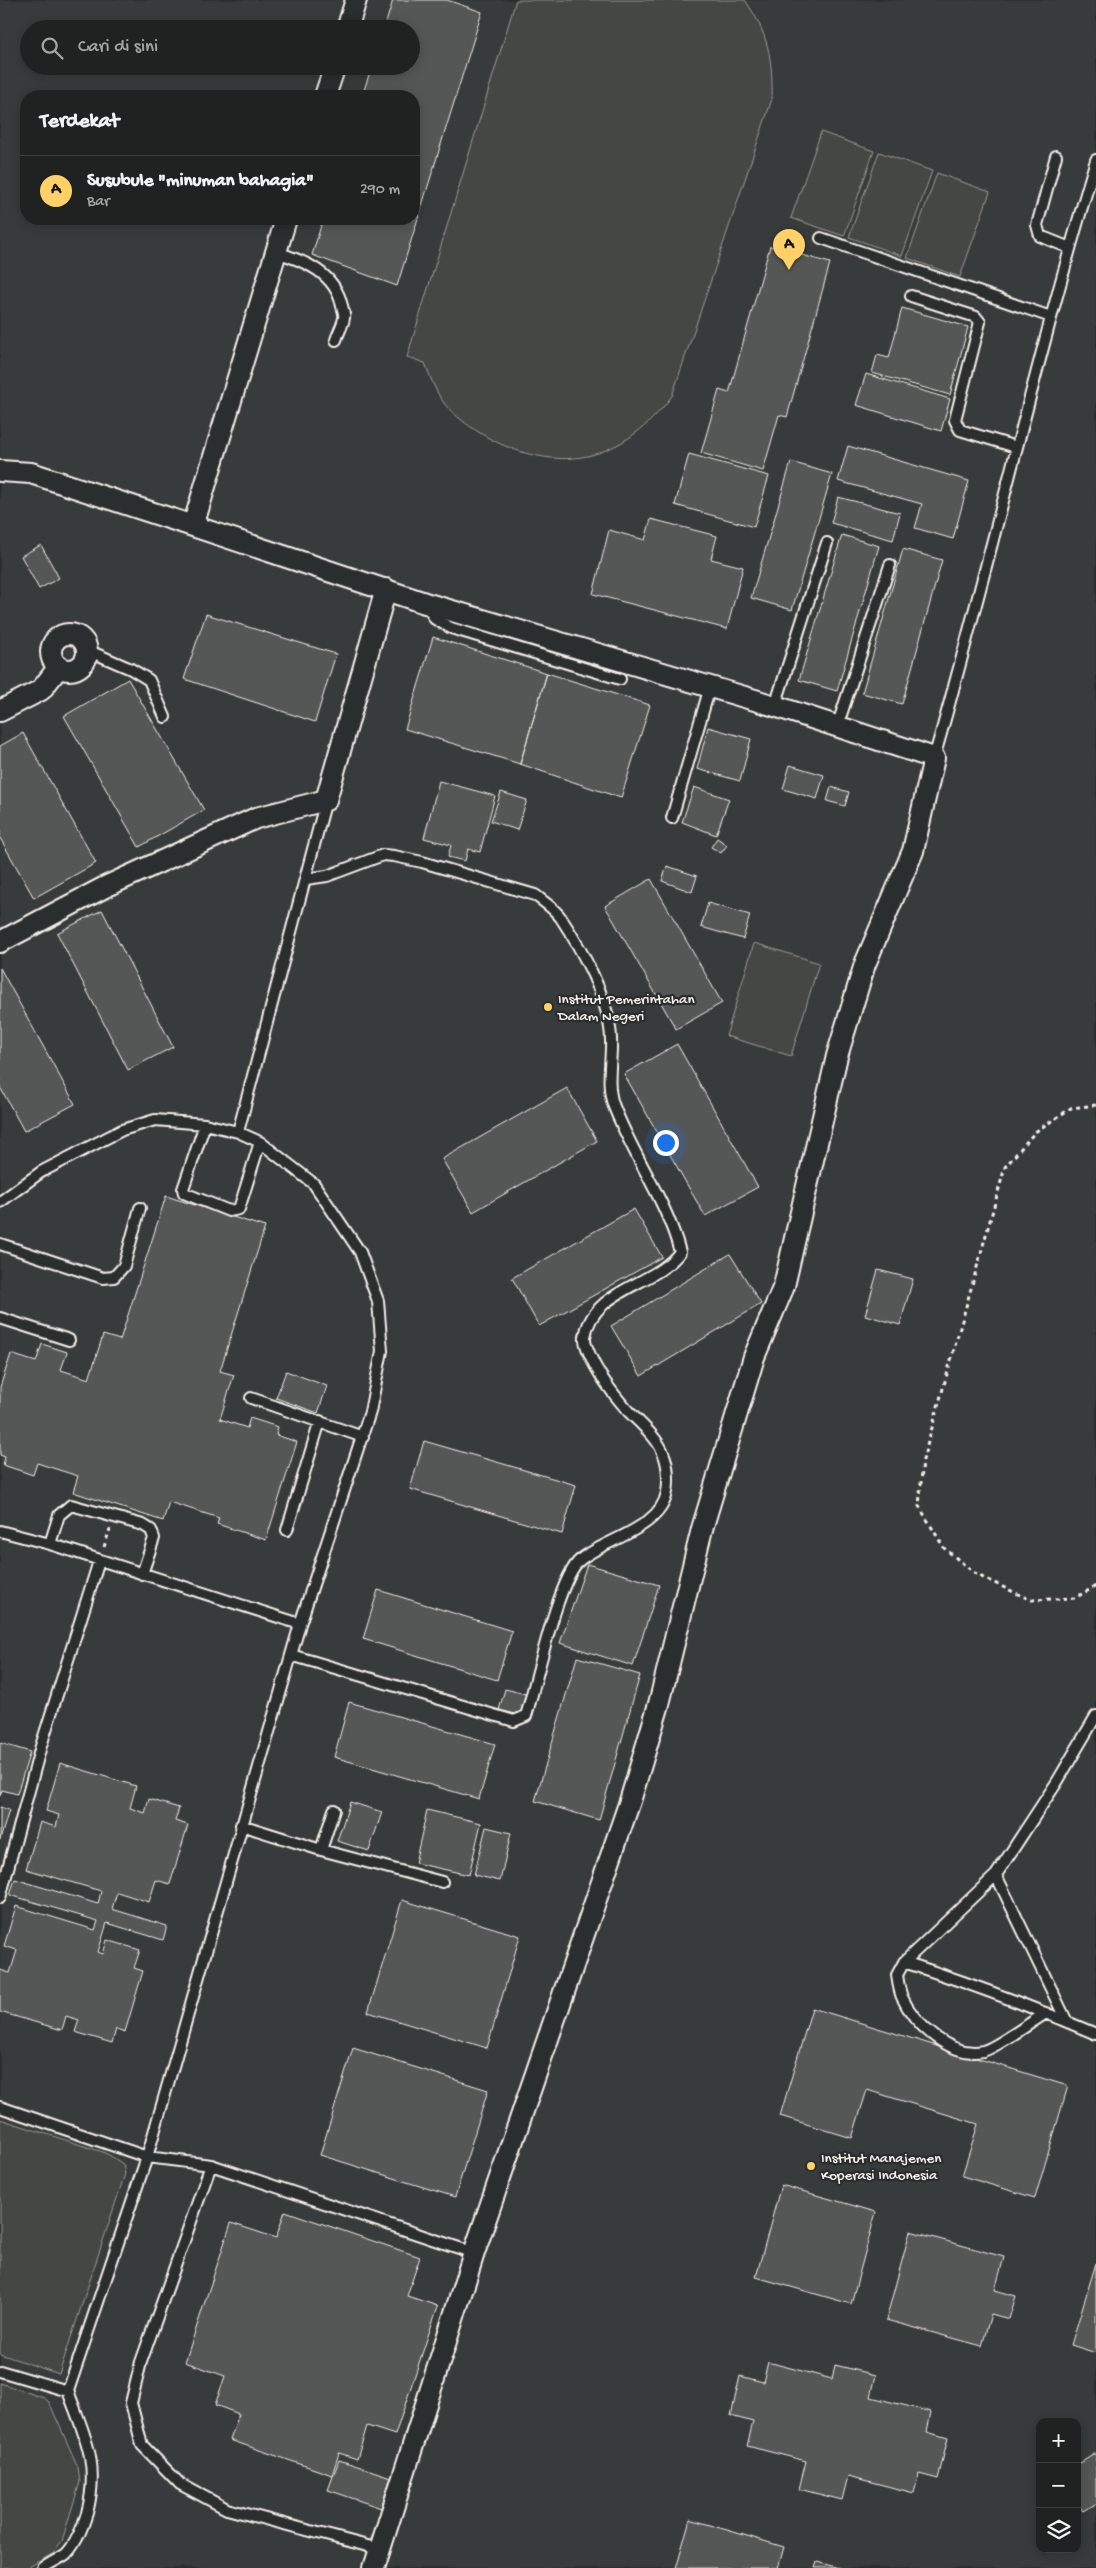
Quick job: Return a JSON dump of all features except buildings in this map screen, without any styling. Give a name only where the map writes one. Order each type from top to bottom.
[{"type":"street","points":[[350,20],[356,0]]},
{"type":"street","points":[[327,90],[332,75]]},
{"type":"street","points":[[193,526],[284,225]]},
{"type":"street","points":[[0,471],[31,473],[425,603],[776,706],[934,758],[913,851],[865,964],[837,1056],[784,1286],[754,1357],[702,1529],[659,1704],[631,1798],[474,2253],[377,2559]]},
{"type":"street","points":[[0,942],[105,887],[256,818],[326,800],[386,589]]},
{"type":"street","points":[[69,633],[77,635],[84,642],[87,650],[82,665],[75,669],[59,667],[52,659],[50,650],[53,642],[60,636],[69,633]]},
{"type":"street","points":[[0,711],[41,690],[59,667]]},
{"type":"lane","points":[[1056,156],[1037,224],[1037,233],[1070,248]]},
{"type":"lane","points":[[934,758],[971,630],[1016,447],[1051,317],[1096,160]]},
{"type":"lane","points":[[821,238],[1051,317]]},
{"type":"lane","points":[[276,252],[304,261],[323,274],[335,287],[340,297],[344,317],[336,340]]},
{"type":"lane","points":[[911,296],[976,317],[980,322],[980,329],[955,420],[956,427],[960,430],[1016,447]]},
{"type":"lane","points":[[776,706],[827,543]]},
{"type":"lane","points":[[837,727],[890,565]]},
{"type":"lane","points":[[425,603],[435,618],[452,628],[620,679]]},
{"type":"lane","points":[[87,650],[131,669],[150,680],[165,716]]},
{"type":"lane","points":[[672,818],[710,687]]},
{"type":"lane","points":[[238,1132],[326,800]]},
{"type":"lane","points":[[291,1655],[514,1720],[526,1716],[560,1597],[571,1571],[580,1560],[648,1520],[658,1511],[667,1493],[667,1466],[664,1454],[650,1434],[627,1409],[596,1369],[584,1339],[590,1320],[612,1296],[672,1263],[680,1252],[658,1195],[612,1102],[610,1023],[593,976],[560,917],[550,906],[535,895],[422,862],[394,856],[384,855],[327,876],[306,879]]},
{"type":"lane","points":[[0,1202],[41,1172],[122,1130],[155,1120],[205,1124],[238,1132],[260,1142],[314,1184],[360,1252],[378,1301],[382,1351],[363,1436],[300,1624],[147,2157],[68,2391],[88,2444],[93,2467],[92,2491],[83,2527],[66,2553],[43,2568]]},
{"type":"lane","points":[[205,1124],[183,1189],[184,1193],[229,1211],[239,1209],[260,1142]]},
{"type":"lane","points":[[0,1244],[104,1278],[114,1276],[124,1266],[140,1208]]},
{"type":"lane","points":[[0,1318],[69,1340]]},
{"type":"lane","points":[[251,1398],[363,1436]]},
{"type":"lane","points":[[287,1530],[320,1421]]},
{"type":"lane","points":[[50,1544],[59,1515],[71,1505],[143,1525],[150,1530],[154,1538],[142,1574]]},
{"type":"lane","points":[[0,1531],[50,1544],[300,1624]]},
{"type":"lane","points":[[0,1898],[40,1746],[99,1561]]},
{"type":"lane","points":[[1046,2013],[984,2051],[967,2051],[943,2043],[918,2020],[902,1997],[897,1975],[904,1962],[996,1875],[1057,1782],[1096,1716]]},
{"type":"lane","points":[[321,1850],[334,1810]]},
{"type":"lane","points":[[241,1825],[321,1850],[442,1882]]},
{"type":"lane","points":[[996,1875],[1067,2022]]},
{"type":"lane","points":[[904,1962],[977,1986],[1096,2034]]},
{"type":"lane","points":[[0,2107],[147,2157],[211,2165],[474,2253]]},
{"type":"lane","points":[[211,2165],[139,2370],[131,2403],[142,2446],[180,2484],[227,2509],[377,2559]]},
{"type":"lane","points":[[0,2370],[68,2391]]},
{"type":"path","points":[[1096,1105],[1071,1108],[1035,1132],[1005,1167],[923,1460],[920,1506],[944,1548],[977,1575],[1031,1600],[1075,1598],[1096,1586]]},
{"type":"path","points":[[99,1561],[114,1517]]},
{"type":"shaded area","name":"Institut Pemerintahan Dalam Negeri","points":[[0,0],[1096,0],[1096,2568],[0,2568]]},
{"type":"shaded area","points":[[516,0],[745,0],[764,35],[770,59],[772,99],[672,396],[649,422],[632,436],[601,452],[581,457],[561,459],[541,457],[521,452],[482,434],[465,423],[445,405],[435,388],[425,363],[407,357]]},
{"type":"shaded area","points":[[821,132],[874,151],[844,236],[791,218]]},
{"type":"shaded area","points":[[879,152],[932,171],[902,256],[849,237]]},
{"type":"shaded area","points":[[937,173],[990,192],[960,277],[907,258]]},
{"type":"shaded area","points":[[754,943],[819,963],[791,1056],[726,1036]]},
{"type":"shaded area","points":[[0,2119],[106,2153],[123,2164],[125,2174],[59,2374],[0,2354]]},
{"type":"shaded area","points":[[0,2383],[44,2398],[49,2402],[78,2467],[80,2482],[62,2541],[52,2554],[27,2568],[0,2568]]},
{"type":"place","name":"Susubule \"minuman bahagia\"","points":[[789,270]]},
{"type":"place","name":"Institut Pemerintahan Dalam Negeri","points":[[548,1007]]},
{"type":"place","name":"Institut Manajemen Koperasi Indonesia","points":[[811,2166]]}]
